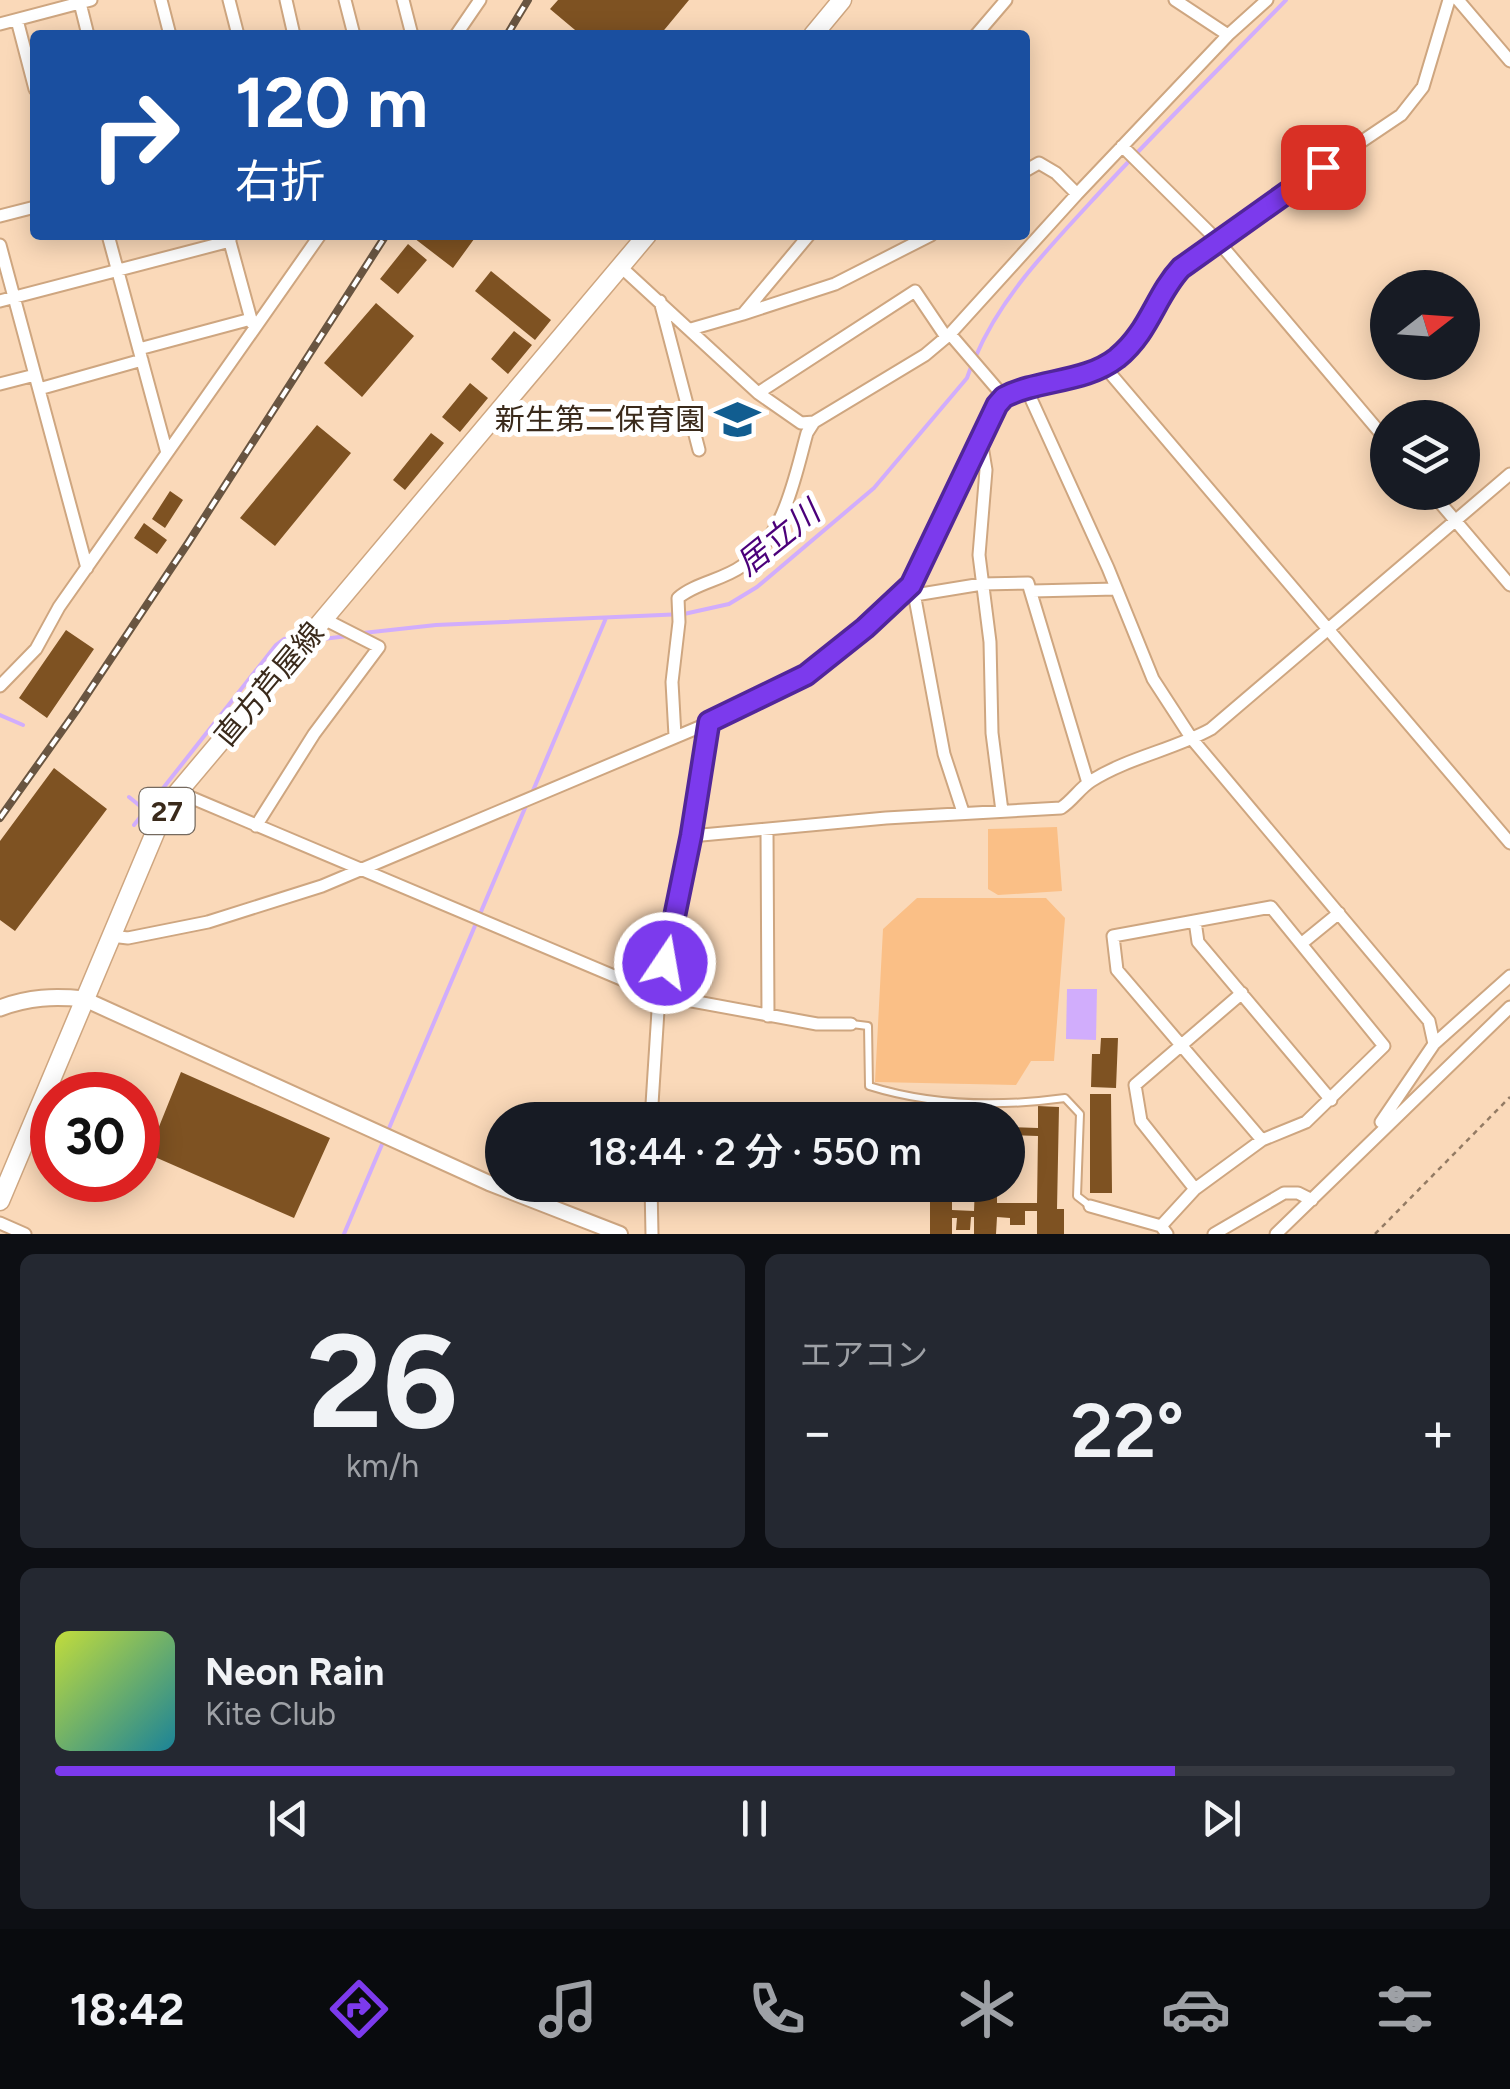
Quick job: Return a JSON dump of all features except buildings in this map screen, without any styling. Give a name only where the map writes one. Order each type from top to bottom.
[{"type":"main road","points":[[817,30],[842,0]]},
{"type":"main road","name":"直方芦屋線","points":[[0,1201],[157,828],[178,792],[324,624],[643,240]]},
{"type":"main road","points":[[0,1008],[51,996],[84,998]]},
{"type":"street","points":[[161,0],[169,30]]},
{"type":"street","points":[[229,0],[237,30]]},
{"type":"street","points":[[286,0],[293,30]]},
{"type":"street","points":[[344,0],[353,30]]},
{"type":"street","points":[[403,0],[411,30]]},
{"type":"street","points":[[459,30],[480,0]]},
{"type":"street","points":[[980,30],[1006,0]]},
{"type":"street","points":[[1175,0],[1228,35]]},
{"type":"street","points":[[621,267],[758,394],[800,424],[814,422],[948,336],[1076,194],[1266,0]]},
{"type":"street","points":[[111,936],[128,938],[208,922],[361,871],[709,722],[806,675],[913,590],[1004,397],[1116,359],[1150,321],[1170,280],[1217,240],[1402,116],[1423,87],[1449,0]]},
{"type":"street","points":[[1458,0],[1510,62]]},
{"type":"street","points":[[0,24],[85,2],[88,30]]},
{"type":"street","points":[[17,20],[30,70]]},
{"type":"street","points":[[1124,148],[1217,240],[1370,421]]},
{"type":"street","points":[[1030,168],[1040,163],[1048,166],[1076,194]]},
{"type":"street","points":[[0,216],[30,209]]},
{"type":"street","points":[[109,240],[167,453]]},
{"type":"street","points":[[0,301],[222,240]]},
{"type":"street","points":[[230,240],[253,324]]},
{"type":"street","points":[[0,686],[36,649],[59,607],[253,324],[316,240]]},
{"type":"street","points":[[743,314],[805,240]]},
{"type":"street","points":[[692,329],[835,284],[921,240]]},
{"type":"street","points":[[0,245],[87,568]]},
{"type":"street","points":[[758,394],[915,291],[948,336],[1004,397]]},
{"type":"street","points":[[660,301],[699,450]]},
{"type":"street","points":[[39,389],[140,355],[253,324]]},
{"type":"street","points":[[1104,366],[1510,843]]},
{"type":"street","points":[[0,384],[35,374]]},
{"type":"street","points":[[1027,390],[1154,680],[1192,739],[1429,1020],[1434,1044]]},
{"type":"street","points":[[675,736],[672,682],[680,595],[741,567],[762,546],[782,515],[807,433],[814,422]]},
{"type":"street","points":[[981,440],[986,470],[979,544],[990,642],[992,733],[1002,811]]},
{"type":"street","points":[[691,836],[963,812],[1061,808],[1088,783],[1134,759],[1211,729],[1510,474]]},
{"type":"street","points":[[1446,510],[1510,585]]},
{"type":"street","points":[[913,590],[1028,583],[1088,783]]},
{"type":"street","points":[[1032,591],[1116,589]]},
{"type":"street","points":[[913,590],[944,754],[963,812]]},
{"type":"street","points":[[256,826],[314,734],[380,647],[324,624]]},
{"type":"street","points":[[652,1102],[659,995],[709,722]]},
{"type":"street","points":[[178,792],[659,995],[817,1024],[851,1024]]},
{"type":"street","points":[[768,831],[768,1016]]},
{"type":"street","points":[[1090,1206],[1164,1230],[1195,1188],[1262,1140],[1306,1122],[1384,1046],[1272,907],[1113,936],[1117,970],[1262,1140]]},
{"type":"street","points":[[1301,944],[1340,913]]},
{"type":"street","points":[[1195,921],[1198,942],[1331,1100]]},
{"type":"street","points":[[1365,1144],[1434,1044],[1510,976]]},
{"type":"street","points":[[1195,1188],[1141,1122],[1135,1085],[1242,993]]},
{"type":"street","points":[[84,998],[489,1183],[620,1234]]},
{"type":"street","points":[[1276,1234],[1510,1007]]},
{"type":"street","points":[[1214,1234],[1284,1193],[1298,1193],[1312,1200]]},
{"type":"street","points":[[651,1202],[652,1234]]},
{"type":"street","points":[[0,1223],[25,1234]]},
{"type":"lane","points":[[851,1024],[868,1026],[869,1086],[886,1092],[944,1099],[963,1106],[1065,1098],[1080,1114],[1077,1196],[1090,1206]]},
{"type":"path","points":[[1375,1234],[1510,1097]]},
{"type":"shaded area","points":[[1057,827],[1062,891],[998,895],[988,889],[988,829]]},
{"type":"shaded area","points":[[917,898],[1046,898],[1065,918],[1054,1061],[1031,1061],[1016,1085],[875,1082],[883,929]]},
{"type":"shaded area","points":[[1067,989],[1097,989],[1096,1040],[1066,1039]]},
{"type":"waterway","name":"居立川","points":[[975,358],[997,315],[1041,258],[1286,0]]},
{"type":"waterway","name":"居立川","points":[[363,633],[436,625],[684,614],[729,604],[757,587],[874,488],[967,378],[971,367]]},
{"type":"waterway","points":[[532,793],[606,618]]},
{"type":"waterway","name":"居立川","points":[[314,640],[348,636]]},
{"type":"waterway","name":"居立川","points":[[134,825],[276,645],[284,639],[300,637]]},
{"type":"waterway","points":[[0,715],[23,725]]},
{"type":"waterway","name":"居立川","points":[[129,797],[145,810]]},
{"type":"waterway","points":[[387,1133],[528,801]]},
{"type":"waterway","points":[[344,1234],[383,1142]]},
{"type":"railway","points":[[510,30],[528,0]]},
{"type":"railway","points":[[0,818],[188,543],[383,240]]},
{"type":"place","name":"新生第二保育園","points":[[738,419]]},
{"type":"route","points":[[665,963],[709,722],[806,675],[911,585],[1004,397],[1098,369],[1116,359],[1150,321],[1170,280],[1181,268],[1323,167]]}]
